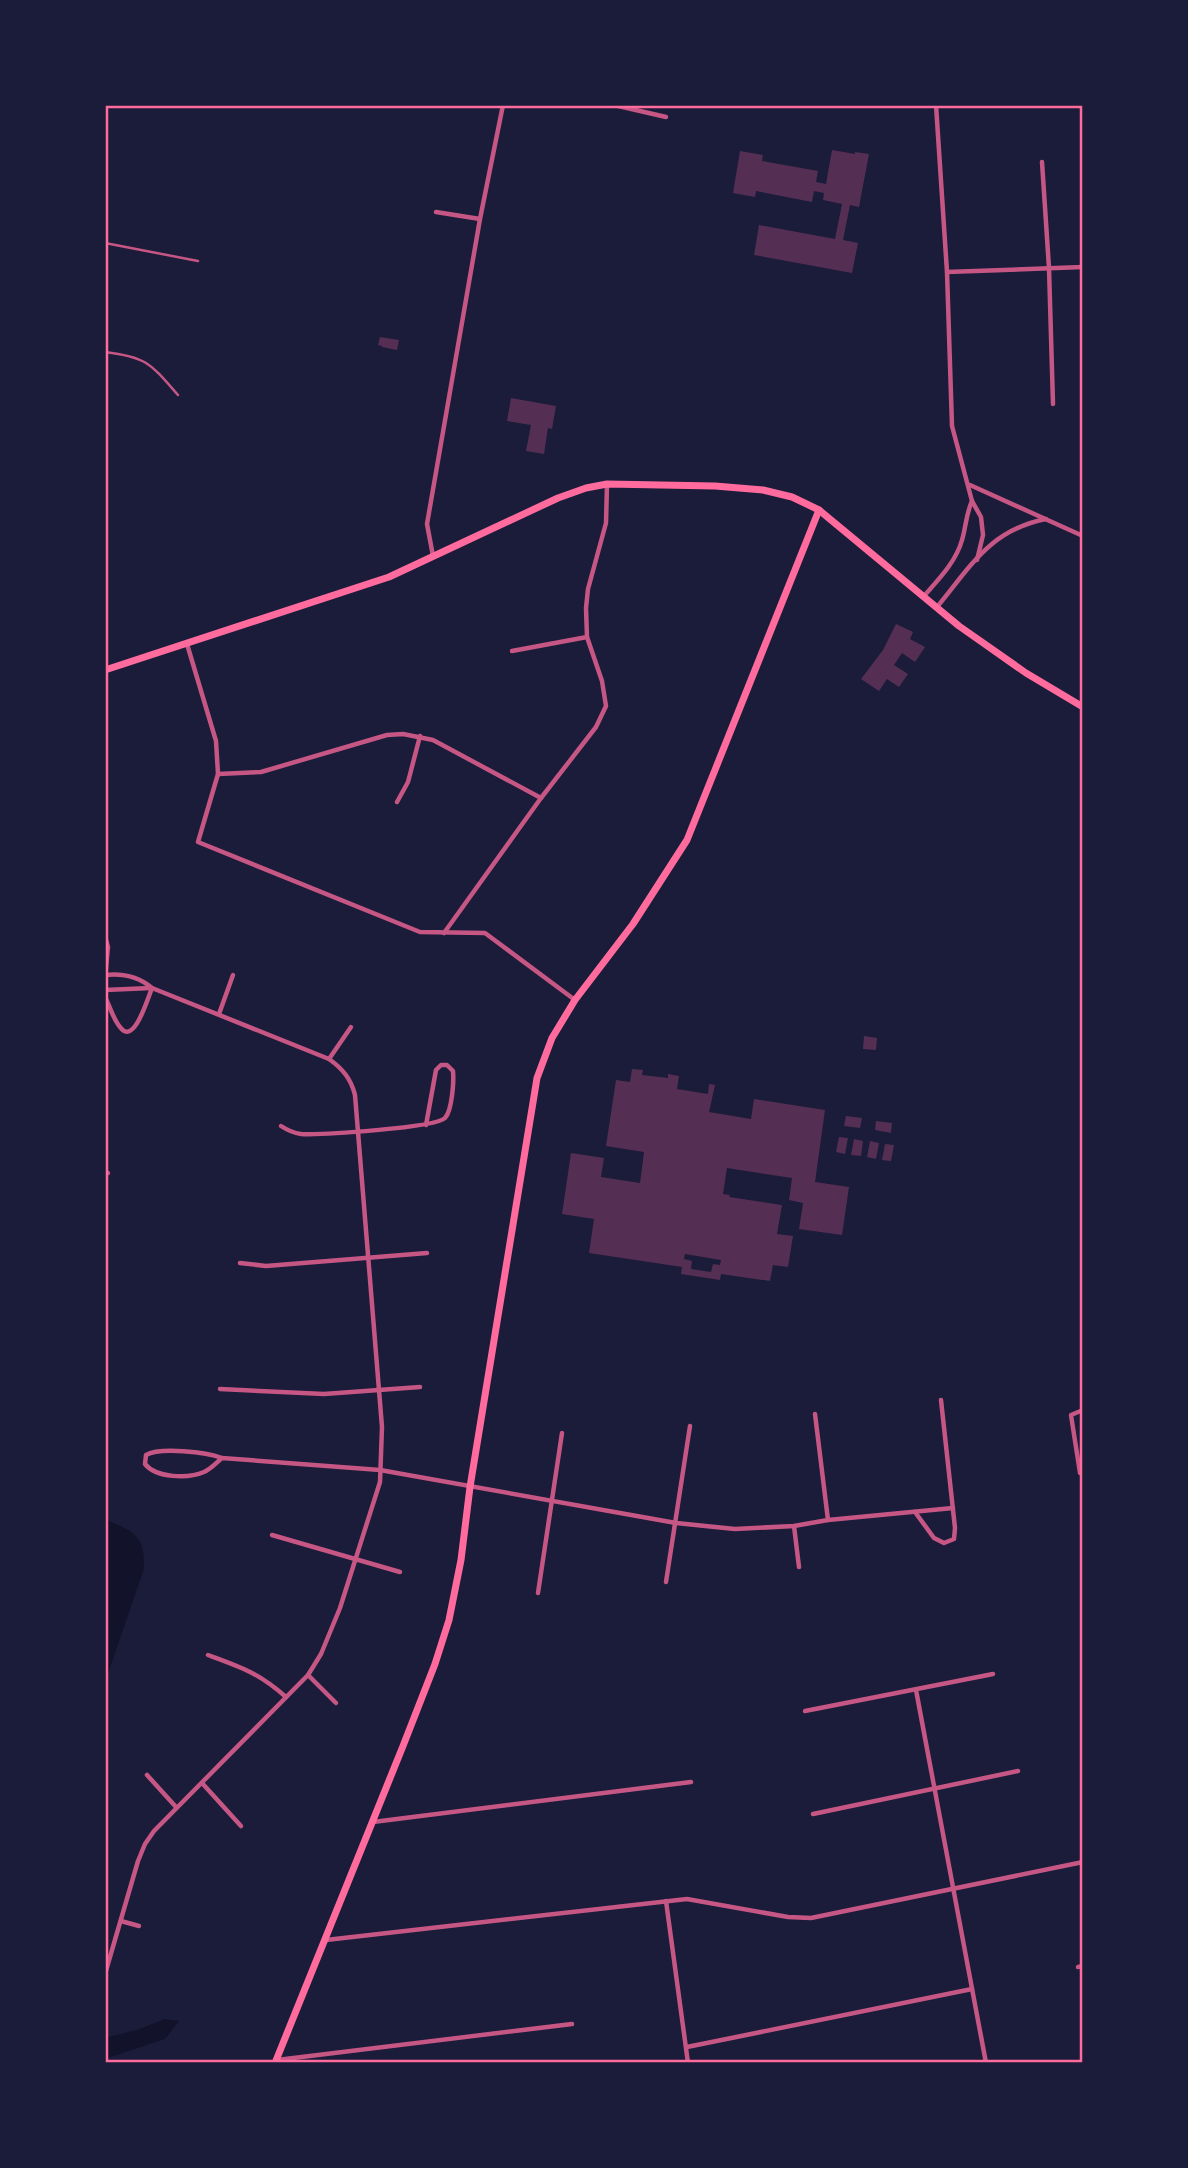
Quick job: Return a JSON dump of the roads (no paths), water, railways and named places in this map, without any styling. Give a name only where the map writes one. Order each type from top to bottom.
[{"type":"main road","points":[[105,670],[389,577],[558,498],[586,488],[607,484],[715,486],[763,489],[792,497],[819,510],[936,608],[1026,673],[1083,707]]},
{"type":"main road","points":[[275,2062],[373,1822],[435,1664],[449,1620],[461,1560],[470,1487],[537,1079],[552,1038],[575,1000],[633,924],[687,840],[819,510]]},
{"type":"street","points":[[432,556],[427,524],[503,105]]},
{"type":"street","points":[[614,105],[666,117]]},
{"type":"street","points":[[936,105],[947,272],[952,426],[972,501],[983,525],[977,560]]},
{"type":"street","points":[[1042,162],[1049,268],[1053,404]]},
{"type":"street","points":[[436,212],[481,219]]},
{"type":"street","points":[[947,272],[1083,267]]},
{"type":"street","points":[[444,933],[541,798],[596,727],[606,706],[602,681],[587,638],[588,589],[606,523],[607,484]]},
{"type":"street","points":[[969,484],[1083,537]]},
{"type":"street","points":[[923,597],[960,547],[972,501]]},
{"type":"street","points":[[936,608],[992,543],[1022,525],[1046,519]]},
{"type":"street","points":[[512,651],[587,638]]},
{"type":"street","points":[[187,643],[216,741],[218,774],[198,842],[420,932],[485,933],[575,1000]]},
{"type":"street","points":[[218,774],[261,772],[387,735],[403,734],[420,736],[445,746],[541,798]]},
{"type":"street","points":[[397,802],[408,782],[420,736]]},
{"type":"street","points":[[105,936],[108,947],[105,976],[128,975],[143,980],[152,988],[330,1059],[339,1066],[352,1084],[382,1427],[380,1482],[340,1608],[321,1654],[308,1675],[154,1830],[138,1861],[105,1974]]},
{"type":"street","points":[[219,1014],[233,975]]},
{"type":"street","points":[[105,990],[152,988]]},
{"type":"street","points":[[105,997],[120,1027],[128,1031],[137,1025],[152,988]]},
{"type":"street","points":[[330,1059],[351,1027]]},
{"type":"street","points":[[281,1126],[299,1134],[426,1125],[444,1119],[449,1110],[454,1077],[452,1069],[447,1065],[441,1065],[436,1070],[426,1125]]},
{"type":"street","points":[[240,1263],[266,1266],[427,1253]]},
{"type":"street","points":[[220,1389],[324,1394],[420,1387]]},
{"type":"street","points":[[915,1512],[934,1538],[944,1543],[954,1539],[941,1400]]},
{"type":"street","points":[[1080,1473],[1070,1415],[1083,1410]]},
{"type":"street","points":[[815,1413],[828,1520]]},
{"type":"street","points":[[666,1582],[690,1426]]},
{"type":"street","points":[[538,1593],[562,1433]]},
{"type":"street","points":[[222,1458],[205,1471],[185,1475],[156,1473],[145,1464],[146,1455],[156,1452],[210,1453],[222,1458],[380,1470],[676,1523],[735,1529],[953,1508]]},
{"type":"street","points":[[794,1525],[799,1567]]},
{"type":"street","points":[[272,1535],[400,1572]]},
{"type":"street","points":[[208,1655],[254,1672],[286,1697]]},
{"type":"street","points":[[805,1711],[993,1674]]},
{"type":"street","points":[[308,1675],[336,1703]]},
{"type":"street","points":[[916,1690],[986,2063]]},
{"type":"street","points":[[813,1814],[1018,1771]]},
{"type":"street","points":[[147,1775],[176,1807]]},
{"type":"street","points":[[373,1822],[691,1782]]},
{"type":"street","points":[[202,1783],[241,1826]]},
{"type":"street","points":[[325,1940],[687,1899],[811,1918],[1083,1862]]},
{"type":"street","points":[[666,1901],[688,2063]]},
{"type":"street","points":[[121,1921],[139,1926]]},
{"type":"street","points":[[687,2047],[972,1989]]},
{"type":"street","points":[[275,2062],[572,2024]]},
{"type":"lane","points":[[105,243],[198,261]]},
{"type":"lane","points":[[105,352],[138,357],[150,364],[178,395]]}]
